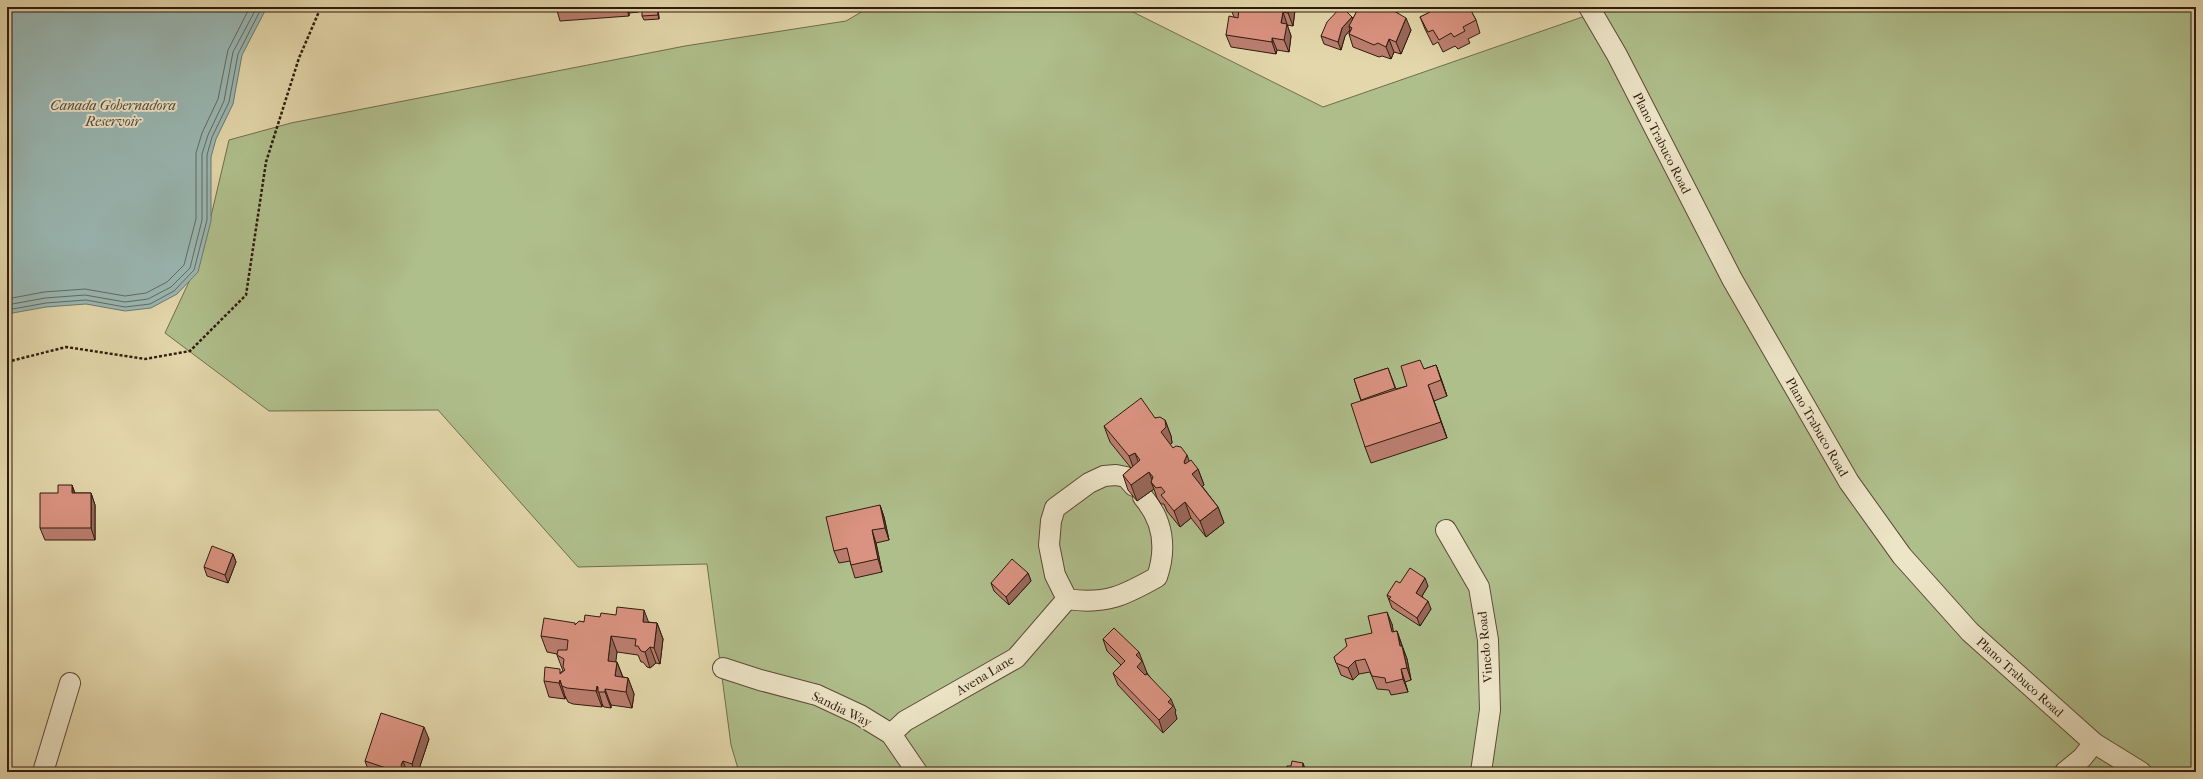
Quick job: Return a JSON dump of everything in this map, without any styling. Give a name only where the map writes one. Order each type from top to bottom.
[{"type":"street","name":"Plano Trabuco Road","points":[[1590,7],[1617,54],[1732,278],[1849,482],[1902,556],[1970,632],[2094,742],[2141,772]]},
{"type":"street","points":[[1116,475],[1126,477],[1154,509],[1162,533],[1163,561],[1157,577],[1125,595],[1099,601],[1083,602],[1067,599],[1056,575],[1050,545],[1051,521],[1055,508],[1090,483],[1104,476],[1116,475]]},
{"type":"street","name":"Vinedo Road","points":[[1446,530],[1479,587],[1488,640],[1490,710],[1481,772]]},
{"type":"street","name":"Avena Lane","points":[[891,734],[906,721],[1016,658],[1067,599]]},
{"type":"street","name":"Sandia Way","points":[[723,668],[760,680],[817,695],[860,715],[891,734],[918,772]]},
{"type":"street","points":[[43,772],[70,684]]},
{"type":"street","points":[[2066,772],[2082,758],[2094,742]]},
{"type":"path","points":[[7,362],[66,347],[145,359],[190,351],[246,295],[266,162],[299,58],[321,7]]},
{"type":"green space","points":[[870,7],[1123,7],[1323,107],[1591,14],[1591,7],[2196,7],[2196,772],[739,772],[731,745],[707,564],[578,567],[438,410],[269,411],[165,333],[202,254],[229,140],[291,123],[685,46],[846,21]]},
{"type":"water","name":"Canada Gobernadora Reservoir","points":[[7,7],[267,7],[242,55],[233,104],[216,139],[211,157],[211,221],[198,272],[177,294],[151,308],[125,311],[86,304],[46,307],[7,314]]},
{"type":"building","points":[[556,7],[578,7],[556,9]]},
{"type":"building","points":[[642,7],[657,7],[658,15],[642,16]]},
{"type":"building","points":[[1230,7],[1289,7],[1288,13],[1283,12],[1281,23],[1287,24],[1284,40],[1272,38],[1272,42],[1226,35],[1229,16],[1238,18],[1239,9]]},
{"type":"building","points":[[1341,7],[1352,17],[1342,28],[1338,42],[1321,36],[1327,22]]},
{"type":"building","points":[[1359,7],[1390,7],[1389,8],[1406,18],[1396,42],[1389,39],[1386,47],[1378,43],[1374,45],[1349,34],[1352,28],[1349,26]]},
{"type":"building","points":[[1427,7],[1469,7],[1476,20],[1463,27],[1465,31],[1454,37],[1451,33],[1439,40],[1433,30],[1428,32],[1420,17],[1430,12]]},
{"type":"building","points":[[1420,360],[1424,369],[1436,365],[1441,380],[1428,385],[1441,422],[1365,447],[1351,404],[1407,386],[1401,366]]},
{"type":"building","points":[[1388,368],[1395,388],[1361,400],[1354,379]]},
{"type":"building","points":[[1141,398],[1155,418],[1160,417],[1165,420],[1166,427],[1161,432],[1173,448],[1176,446],[1181,447],[1187,455],[1184,462],[1185,464],[1191,460],[1198,469],[1192,474],[1218,507],[1200,521],[1185,502],[1174,511],[1161,495],[1165,492],[1161,487],[1156,488],[1151,482],[1153,477],[1149,472],[1131,485],[1123,475],[1140,460],[1135,453],[1129,456],[1104,426]]},
{"type":"building","points":[[58,485],[72,485],[72,493],[91,493],[91,528],[40,528],[40,493],[58,493]]},
{"type":"building","points":[[880,505],[885,528],[872,530],[878,559],[851,565],[847,548],[834,551],[826,517]]},
{"type":"building","points":[[212,546],[233,554],[225,575],[204,567]]},
{"type":"building","points":[[1012,559],[1028,573],[1006,597],[991,583]]},
{"type":"building","points":[[1410,568],[1425,578],[1416,593],[1428,601],[1417,618],[1389,599],[1391,597],[1387,595],[1396,581],[1400,583]]},
{"type":"building","points":[[617,607],[644,610],[643,622],[657,623],[654,648],[650,647],[645,652],[641,651],[638,646],[635,646],[636,639],[611,636],[608,661],[617,662],[615,676],[628,678],[626,692],[605,689],[605,692],[598,692],[597,686],[596,691],[567,688],[562,686],[560,680],[559,683],[544,681],[545,667],[560,669],[560,674],[565,670],[563,667],[564,659],[557,655],[558,650],[567,650],[568,640],[541,636],[544,618],[575,623],[575,625],[579,621],[584,622],[585,615],[600,617],[601,613],[616,615]]},
{"type":"building","points":[[1387,612],[1392,632],[1397,631],[1400,646],[1402,646],[1407,668],[1401,669],[1403,679],[1386,683],[1385,678],[1372,676],[1365,659],[1355,661],[1348,668],[1336,663],[1334,657],[1347,646],[1345,639],[1372,633],[1368,616]]},
{"type":"building","points":[[1114,628],[1139,652],[1136,655],[1142,661],[1137,667],[1145,675],[1147,674],[1171,699],[1168,702],[1173,706],[1159,720],[1113,673],[1125,661],[1103,639]]},
{"type":"building","points":[[381,713],[424,727],[412,764],[403,761],[401,765],[405,772],[385,772],[386,768],[365,761]]},
{"type":"building","points":[[1292,761],[1303,763],[1302,771],[1309,772],[1286,772],[1287,766],[1291,766]]}]
